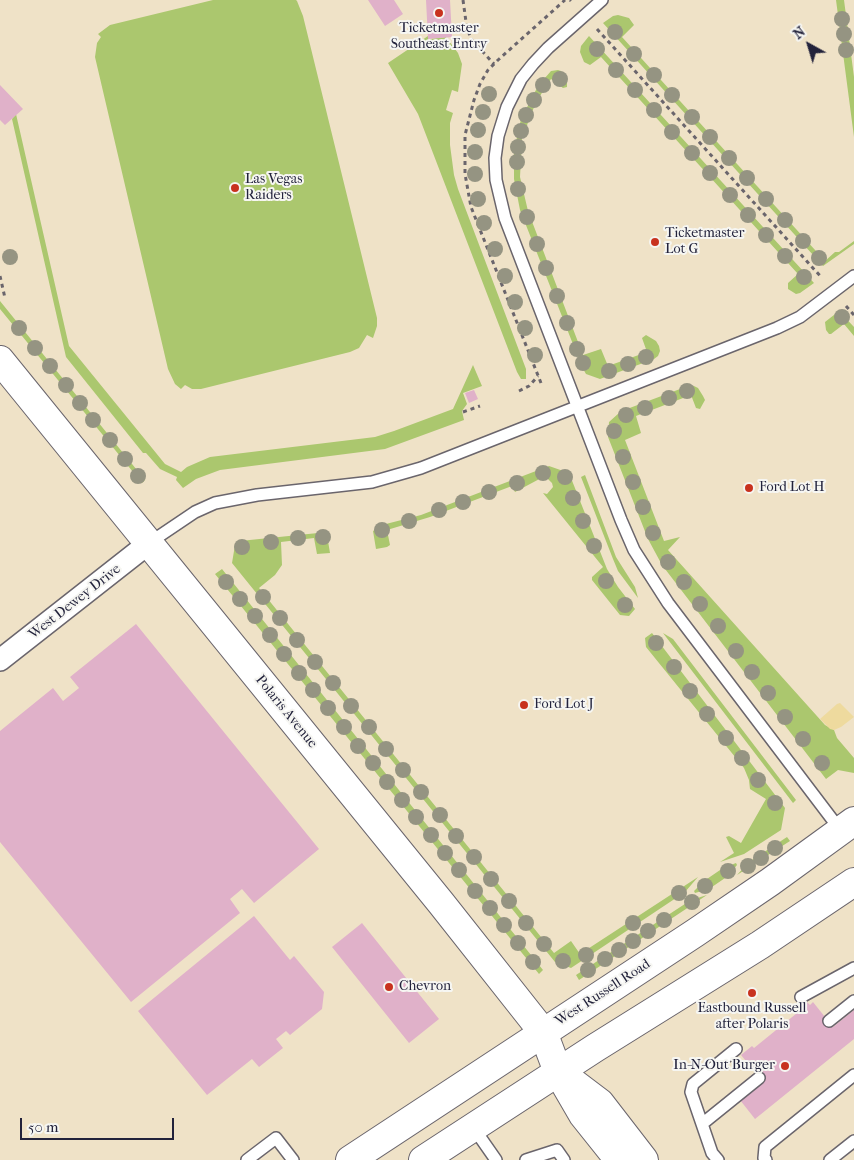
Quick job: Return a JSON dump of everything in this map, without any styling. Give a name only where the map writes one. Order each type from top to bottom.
[{"type":"street","name":"Polaris Avenue","points":[[0,360],[442,904],[543,1032],[558,1072],[583,1115],[618,1160]]},
{"type":"street","name":"West Dewey Drive","points":[[0,660],[149,543]]},
{"type":"street","name":"West Russell Road","points":[[350,1160],[702,928],[848,826]]},
{"type":"street","points":[[423,1160],[558,1072],[752,950],[854,882]]},
{"type":"street","points":[[558,1072],[600,1103],[644,1160]]},
{"type":"lane","points":[[602,0],[548,48],[521,79],[502,117],[498,136],[496,180],[505,218],[634,550],[686,627],[848,826]]},
{"type":"lane","points":[[149,543],[195,512],[215,503],[257,495],[372,482],[396,476],[777,328],[800,317],[854,276]]},
{"type":"lane","points":[[801,997],[854,968]]},
{"type":"lane","points":[[829,1021],[854,1001]]},
{"type":"lane","points":[[718,1160],[712,1154],[702,1124],[692,1092],[693,1084],[736,1049]]},
{"type":"lane","points":[[766,1160],[764,1158],[765,1147],[854,1076]]},
{"type":"lane","points":[[702,1124],[760,1078]]},
{"type":"lane","points":[[473,1127],[496,1160]]},
{"type":"lane","points":[[247,1160],[276,1138],[293,1160]]},
{"type":"lane","points":[[830,1160],[854,1141]]},
{"type":"lane","points":[[526,1160],[557,1150],[564,1160]]},
{"type":"path","points":[[463,0],[467,29],[472,40],[494,64]]},
{"type":"path","points":[[596,29],[822,278]]},
{"type":"path","points":[[0,276],[5,298]]},
{"type":"path","points":[[846,306],[854,315]]},
{"type":"path","points":[[518,391],[530,386],[538,376]]},
{"type":"path","points":[[463,412],[480,406]]},
{"type":"green space","name":"Las Vegas Raiders","points":[[213,0],[297,1],[303,16],[377,318],[377,326],[373,338],[367,335],[359,348],[350,352],[201,389],[192,389],[185,385],[181,389],[175,384],[168,369],[95,57],[97,43],[101,37],[98,34],[110,25]]},
{"type":"green space","points":[[836,0],[844,0],[854,77],[854,137]]},
{"type":"green space","points":[[618,15],[629,18],[634,25],[622,37],[825,261],[835,252],[839,252],[854,241],[854,244],[823,266],[603,23]]},
{"type":"green space","points":[[428,36],[429,39],[446,37],[458,53],[462,64],[458,92],[452,90],[446,110],[453,113],[450,123],[450,145],[454,175],[526,369],[526,379],[521,379],[517,372],[418,114],[388,63]]},
{"type":"green space","points":[[589,36],[814,283],[796,294],[788,289],[788,283],[798,274],[601,57],[590,65],[584,62],[580,52],[581,46]]},
{"type":"green space","points":[[558,70],[567,78],[567,87],[563,88],[551,79],[536,102],[522,138],[520,177],[528,211],[583,355],[601,349],[608,366],[647,352],[642,338],[646,335],[656,341],[660,351],[654,359],[600,379],[586,374],[582,367],[520,210],[514,179],[514,151],[521,119],[538,86],[551,71]]},
{"type":"green space","points":[[16,114],[69,346],[165,464],[181,472],[187,467],[210,457],[375,437],[394,431],[453,409],[473,365],[482,386],[463,393],[467,404],[462,411],[464,420],[385,449],[220,470],[196,479],[183,488],[176,480],[177,477],[160,469],[146,453],[143,453],[66,357],[12,119]]},
{"type":"green space","points":[[0,301],[145,480],[142,483],[0,309]]},
{"type":"green space","points":[[839,311],[854,327],[854,336],[844,324],[831,334],[826,330],[825,322]]},
{"type":"green space","points":[[688,386],[698,388],[703,396],[705,400],[700,409],[696,408],[691,395],[636,416],[641,433],[625,440],[664,541],[680,537],[668,550],[825,725],[834,730],[837,738],[854,758],[854,773],[838,770],[826,779],[662,565],[648,539],[608,437],[609,422],[627,409]]},
{"type":"green space","points":[[549,466],[569,473],[607,569],[635,609],[629,616],[620,615],[592,580],[592,577],[603,567],[543,493],[547,494],[553,487],[552,483],[545,476],[515,492],[512,486],[430,517],[387,530],[390,545],[376,549],[373,531],[382,525],[421,515]]},
{"type":"green space","points":[[585,475],[616,557],[635,587],[638,598],[618,571],[581,477]]},
{"type":"green space","points":[[318,533],[327,535],[330,553],[317,554],[314,538],[281,542],[282,565],[275,575],[259,588],[554,953],[571,941],[580,954],[698,877],[685,892],[571,968],[555,962],[232,563],[235,545],[240,541]]},
{"type":"green space","points":[[222,569],[543,970],[539,974],[215,574]]},
{"type":"green space","points":[[652,633],[785,808],[781,830],[744,854],[720,862],[734,853],[726,837],[729,836],[741,843],[766,799],[750,789],[749,780],[744,768],[646,647],[645,638]]},
{"type":"green space","points":[[663,633],[673,639],[796,800],[793,803]]},
{"type":"green space","points":[[787,837],[790,841],[737,875],[749,862]]},
{"type":"green space","points":[[736,863],[737,865],[728,876],[709,889],[695,893],[694,891],[704,881],[723,868]]},
{"type":"green space","points":[[707,895],[579,980],[576,975],[691,900]]},
{"type":"sand","points":[[840,703],[854,717],[841,727],[834,730],[830,729],[820,719]]},
{"type":"building","points":[[368,0],[394,0],[403,14],[385,26]]},
{"type":"building","name":"Ticketmaster Southeast Entry","points":[[426,0],[450,0],[452,37],[428,39]]},
{"type":"building","points":[[0,85],[23,109],[5,125],[0,120]]},
{"type":"building","points":[[474,390],[478,399],[469,403],[465,393]]},
{"type":"building","points":[[136,624],[319,849],[254,903],[242,889],[230,899],[240,913],[131,1002],[0,842],[0,731],[53,688],[63,701],[79,688],[70,677]]},
{"type":"building","points":[[254,916],[290,960],[294,956],[324,992],[322,1009],[290,1035],[286,1031],[276,1039],[283,1048],[259,1067],[252,1059],[207,1095],[138,1011]]},
{"type":"building","name":"Chevron","points":[[362,923],[439,1019],[409,1043],[332,947]]},
{"type":"building","name":"In-N-Out Burger","points":[[807,1002],[810,1005],[813,1002],[833,1027],[854,1010],[854,1039],[755,1119],[740,1100],[763,1082],[741,1055],[752,1046],[754,1048],[802,1009],[800,1007]]},
{"type":"place","name":"Ticketmaster Southeast Entry","points":[[439,13]]},
{"type":"place","name":"Las Vegas Raiders","points":[[235,188]]},
{"type":"place","name":"Ticketmaster Lot G","points":[[655,242]]},
{"type":"place","name":"Ford Lot H","points":[[749,488]]},
{"type":"place","name":"Ford Lot J","points":[[524,705]]},
{"type":"place","name":"Chevron","points":[[389,987]]},
{"type":"place","name":"Eastbound Russell after Polaris","points":[[752,993]]},
{"type":"place","name":"In-N-Out Burger","points":[[785,1066]]}]
